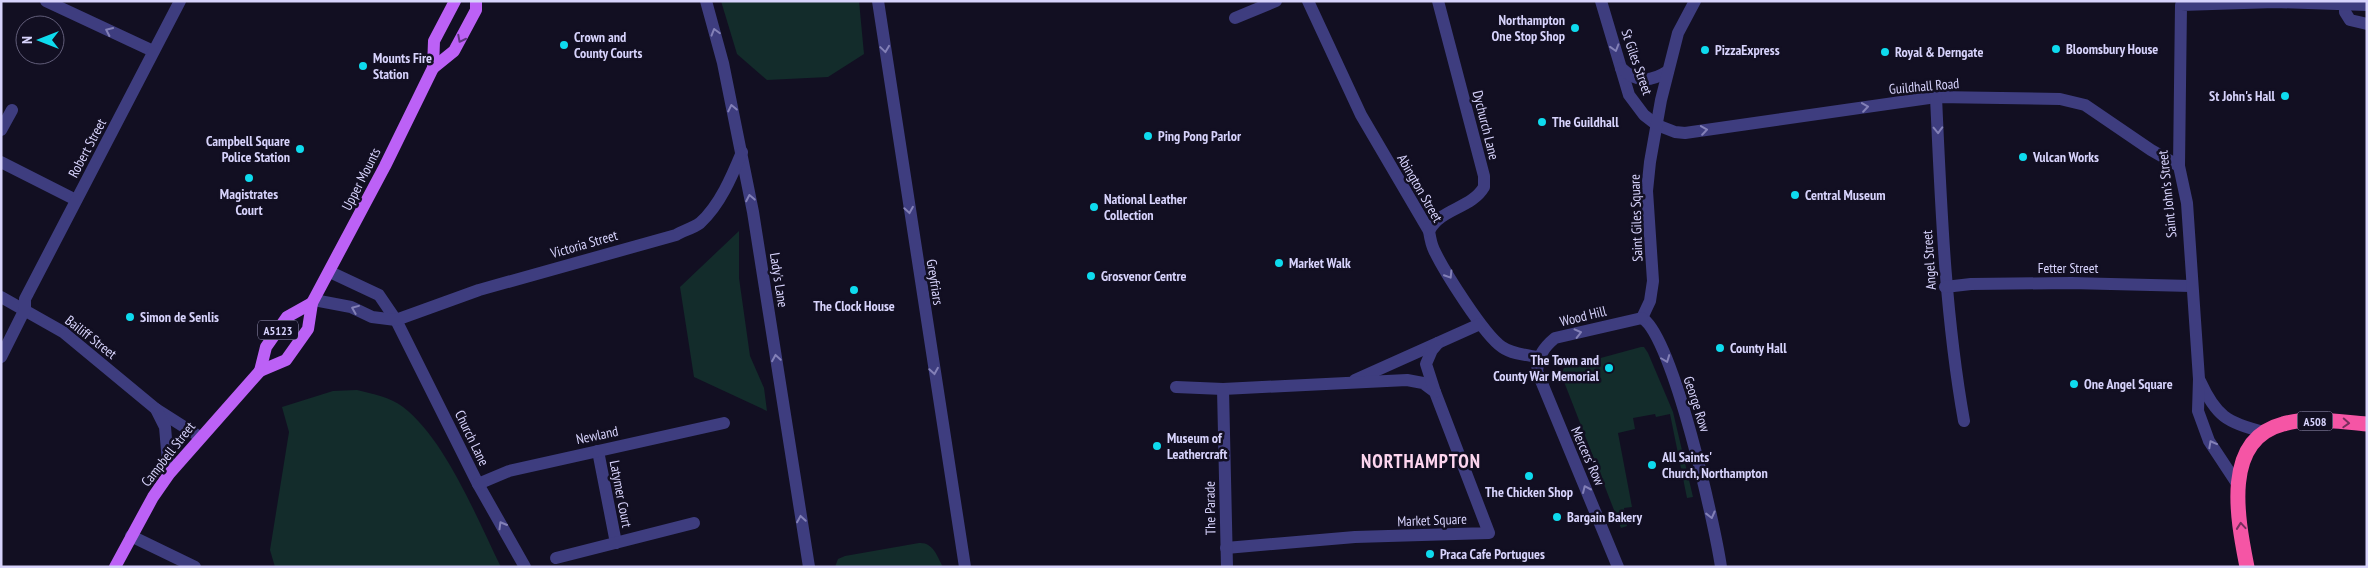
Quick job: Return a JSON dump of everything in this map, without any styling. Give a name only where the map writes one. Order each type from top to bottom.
[{"type":"highway","name":"A508","points":[[2238,485],[2242,461],[2264,432],[2283,424],[2307,420],[2367,424]]},
{"type":"highway","name":"Saint John's Street","points":[[2238,485],[2242,542],[2247,567]]},
{"type":"main road","name":"Upper Mounts","points":[[433,68],[434,41],[455,1]]},
{"type":"main road","name":"Upper Mounts","points":[[313,301],[330,272],[433,68],[454,51],[476,10],[476,1]]},
{"type":"main road","name":"Campbell Street","points":[[260,371],[266,347],[287,317],[313,301]]},
{"type":"main road","name":"Campbell Street","points":[[115,567],[169,474],[260,371],[286,360],[308,329],[313,301]]},
{"type":"street","points":[[46,1],[154,51]]},
{"type":"street","name":"Robert Street","points":[[1,357],[25,309],[25,299],[180,1]]},
{"type":"street","name":"Lady's Lane","points":[[706,1],[723,63],[742,152],[809,567]]},
{"type":"street","name":"Greyfriars","points":[[878,1],[964,567]]},
{"type":"street","points":[[1235,18],[1276,1]]},
{"type":"street","name":"Abington Street","points":[[1308,1],[1362,115],[1429,231],[1434,249],[1480,324],[1487,334],[1501,347],[1511,352],[1538,357]]},
{"type":"street","name":"Dychurch Lane","points":[[1429,231],[1439,217],[1472,200],[1484,187],[1484,176],[1438,1]]},
{"type":"street","name":"St Giles Street","points":[[1601,1],[1629,96],[1640,111],[1657,125]]},
{"type":"street","name":"Saint Giles Square","points":[[1642,317],[1650,301],[1653,280],[1647,191],[1650,162],[1668,71],[1678,34],[1695,1]]},
{"type":"street","name":"Saint John's Street","points":[[2238,485],[2209,441],[2198,411],[2199,379],[2191,286],[2187,203],[2179,166],[2181,5],[2274,2],[2344,6]]},
{"type":"street","points":[[2367,5],[2344,6],[2350,20],[2367,24]]},
{"type":"street","points":[[1621,68],[1628,74],[1644,81],[1656,79],[1668,71]]},
{"type":"street","name":"Guildhall Road","points":[[1657,125],[1675,132],[1685,133],[1936,97],[2060,99],[2085,105],[2145,147],[2179,166]]},
{"type":"street","name":"Angel Street","points":[[1936,97],[1946,287],[1953,354],[1964,421]]},
{"type":"street","points":[[1,130],[12,110]]},
{"type":"street","name":"Victoria Street","points":[[396,320],[479,290],[676,235],[699,224],[720,198],[742,152]]},
{"type":"street","points":[[1,162],[76,200]]},
{"type":"street","name":"Church Lane","points":[[330,272],[379,295],[396,320],[478,484],[525,567]]},
{"type":"street","name":"Fetter Street","points":[[1946,287],[1971,284],[2071,283],[2191,286]]},
{"type":"street","name":"Bailiff Street","points":[[1,297],[63,332],[156,410],[174,418],[200,437]]},
{"type":"street","points":[[313,301],[351,307],[372,317],[396,320]]},
{"type":"street","name":"Wood Hill","points":[[1538,357],[1544,347],[1554,338],[1642,317]]},
{"type":"street","name":"George Row","points":[[1642,317],[1657,337],[1684,407],[1716,532],[1721,567]]},
{"type":"street","points":[[1348,383],[1480,324]]},
{"type":"street","name":"Market Square","points":[[1226,548],[1355,537],[1489,533],[1427,372],[1426,364],[1432,350],[1439,342]]},
{"type":"street","name":"Mercers' Row","points":[[1538,357],[1537,371],[1546,398],[1601,523],[1618,567]]},
{"type":"street","name":"Saint John's Street","points":[[2199,379],[2214,409],[2228,420],[2264,432]]},
{"type":"street","points":[[1176,387],[1224,389],[1407,380],[1423,384],[1435,392]]},
{"type":"street","name":"The Parade","points":[[1224,389],[1227,567]]},
{"type":"street","name":"Bailiff Street","points":[[156,410],[165,427],[169,474]]},
{"type":"street","name":"Newland","points":[[478,484],[509,471],[724,423]]},
{"type":"street","name":"Latymer Court","points":[[598,450],[616,543]]},
{"type":"street","name":"Latymer Court","points":[[556,558],[694,523]]},
{"type":"street","points":[[132,536],[195,567]]},
{"type":"green space","points":[[721,1],[859,1],[864,54],[828,77],[767,80],[737,54]]},
{"type":"green space","points":[[739,231],[739,278],[750,356],[764,388],[767,411],[694,377],[680,287]]},
{"type":"green space","points":[[1644,347],[1648,353],[1673,412],[1693,497],[1687,498],[1670,414],[1656,417],[1655,414],[1633,418],[1635,429],[1618,433],[1632,507],[1624,508],[1627,526],[1621,528],[1561,374],[1564,368]]},
{"type":"green space","points":[[357,390],[393,401],[419,421],[447,459],[501,567],[275,567],[270,550],[289,432],[282,407],[333,391]]},
{"type":"green space","points":[[924,543],[931,547],[943,567],[835,567],[838,559],[845,556]]},
{"type":"place","name":"Northampton One Stop Shop","points":[[1575,28]]},
{"type":"place","name":"Crown and County Courts","points":[[564,45]]},
{"type":"place","name":"Bloomsbury House","points":[[2056,49]]},
{"type":"place","name":"PizzaExpress","points":[[1705,50]]},
{"type":"place","name":"Royal & Derngate","points":[[1885,52]]},
{"type":"place","name":"Mounts Fire Station","points":[[363,66]]},
{"type":"place","name":"St John's Hall","points":[[2285,96]]},
{"type":"place","name":"The Guildhall","points":[[1542,122]]},
{"type":"place","name":"Ping Pong Parlor","points":[[1148,136]]},
{"type":"place","name":"Campbell Square Police Station","points":[[300,149]]},
{"type":"place","name":"Vulcan Works","points":[[2023,157]]},
{"type":"place","name":"Magistrates Court","points":[[249,178]]},
{"type":"place","name":"Central Museum","points":[[1795,195]]},
{"type":"place","name":"National Leather Collection","points":[[1094,207]]},
{"type":"place","name":"Market Walk","points":[[1279,263]]},
{"type":"place","name":"Grosvenor Centre","points":[[1091,276]]},
{"type":"place","name":"The Clock House","points":[[854,290]]},
{"type":"place","name":"Simon de Senlis","points":[[130,317]]},
{"type":"place","name":"County Hall","points":[[1720,348]]},
{"type":"place","name":"The Town and County War Memorial","points":[[1609,368]]},
{"type":"place","name":"One Angel Square","points":[[2074,384]]},
{"type":"place","name":"Museum of Leathercraft","points":[[1157,446]]},
{"type":"place","name":"All Saints' Church, Northampton","points":[[1652,465]]},
{"type":"place","name":"The Chicken Shop","points":[[1529,476]]},
{"type":"place","name":"Bargain Bakery","points":[[1557,517]]},
{"type":"place","name":"Praca Cafe Portugues","points":[[1430,554]]},
{"type":"district","name":"NORTHAMPTON","points":[[1421,461]]}]
